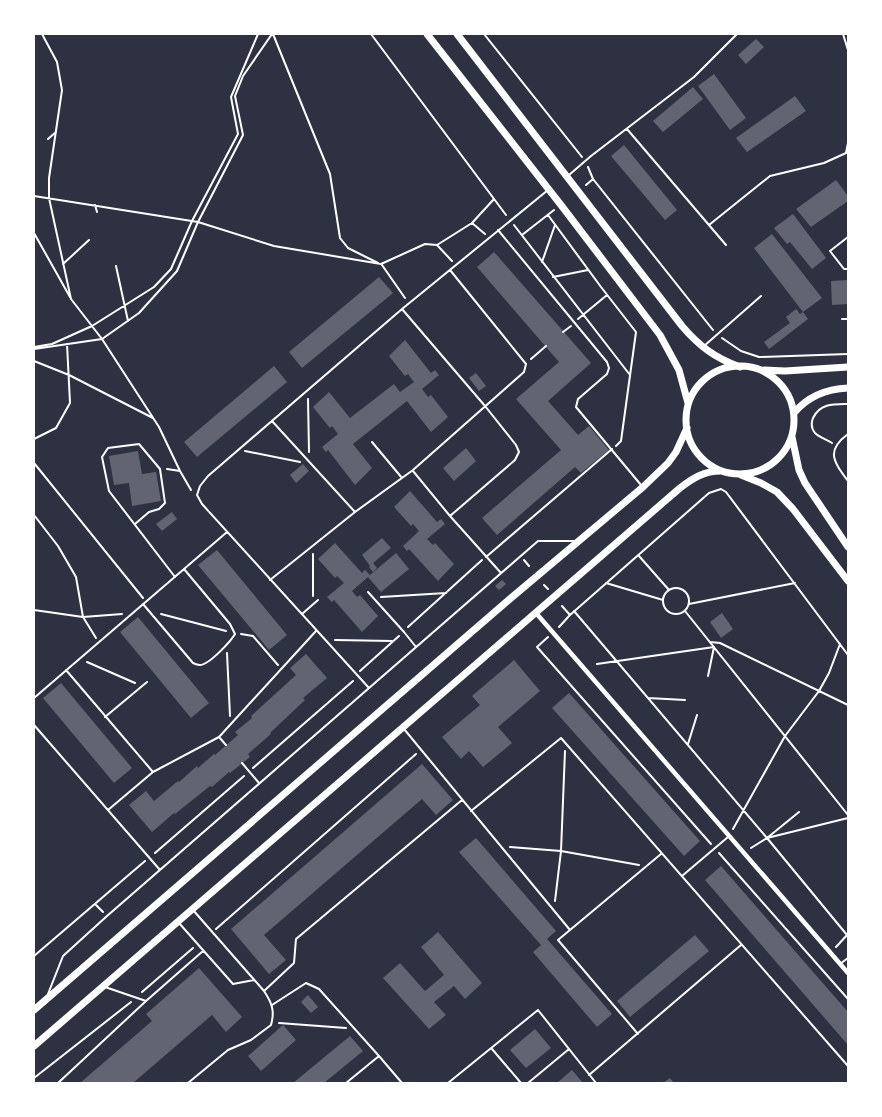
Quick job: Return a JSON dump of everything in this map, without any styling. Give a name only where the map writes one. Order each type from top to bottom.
[{"type":"main road","points":[[427,34],[549,189],[660,336],[679,370],[688,403]]},
{"type":"main road","points":[[457,34],[682,326],[702,347],[724,361],[740,367],[757,370],[785,371],[848,368]]},
{"type":"main road","points":[[740,367],[727,369],[706,379],[693,393],[688,403],[686,415],[687,428],[694,449],[710,466],[721,471],[740,474],[753,473],[766,468],[777,459],[786,448],[792,436]]},
{"type":"main road","points":[[757,370],[771,376],[781,385],[790,399],[794,413],[792,436],[799,470],[805,483],[848,547]]},
{"type":"main road","points":[[794,413],[804,402],[819,394],[848,388]]},
{"type":"main road","points":[[34,1010],[643,487],[668,463],[676,452],[687,428]]},
{"type":"main road","points":[[34,1046],[685,485],[705,473],[721,471]]},
{"type":"main road","points":[[740,474],[777,492],[793,509],[848,581]]},
{"type":"street","points":[[536,612],[848,973]]},
{"type":"lane","points":[[568,177],[585,161],[694,77],[738,34]]},
{"type":"lane","points":[[843,34],[848,50]]},
{"type":"lane","points":[[627,129],[726,246]]},
{"type":"lane","points":[[709,225],[770,176],[824,163],[846,153],[848,143]]},
{"type":"lane","points":[[369,688],[202,504],[197,495],[200,486],[208,476],[409,303],[549,189]]},
{"type":"lane","points":[[498,230],[607,362],[609,368],[607,374],[578,398],[576,407],[643,487]]},
{"type":"lane","points":[[848,238],[830,252],[844,269],[848,269]]},
{"type":"lane","points":[[270,580],[355,512],[413,470],[524,372],[526,364],[450,270]]},
{"type":"lane","points":[[702,347],[761,296]]},
{"type":"lane","points":[[402,309],[485,406],[516,445],[519,452],[515,460],[450,516]]},
{"type":"lane","points":[[842,319],[848,319]]},
{"type":"lane","points":[[272,421],[355,512]]},
{"type":"lane","points":[[848,434],[836,446],[833,456],[835,463],[848,481]]},
{"type":"lane","points":[[372,442],[402,478]]},
{"type":"lane","points":[[135,524],[148,512],[159,509],[165,503],[160,469],[139,444],[108,448],[102,457],[109,491],[176,577]]},
{"type":"lane","points":[[486,557],[612,449]]},
{"type":"lane","points":[[413,470],[450,516],[501,573]]},
{"type":"lane","points":[[34,698],[227,532]]},
{"type":"lane","points":[[46,1000],[63,956],[538,541],[579,541]]},
{"type":"lane","points":[[143,604],[193,663],[199,666],[204,664],[226,646],[235,634],[230,624],[184,569]]},
{"type":"lane","points":[[368,592],[416,647]]},
{"type":"lane","points":[[302,614],[318,600]]},
{"type":"lane","points":[[108,810],[153,772],[219,737],[317,630]]},
{"type":"lane","points":[[66,670],[153,772]]},
{"type":"lane","points":[[106,717],[147,682]]},
{"type":"lane","points":[[34,725],[160,870]]},
{"type":"lane","points":[[403,728],[570,930]]},
{"type":"lane","points":[[219,737],[226,745]]},
{"type":"lane","points":[[471,811],[561,738],[848,1066]]},
{"type":"lane","points":[[242,764],[259,784]]},
{"type":"lane","points":[[264,991],[294,963],[296,939],[462,800]]},
{"type":"lane","points":[[682,877],[729,835]]},
{"type":"lane","points":[[638,1034],[558,940],[661,854]]},
{"type":"lane","points":[[188,1083],[228,1050],[251,1040],[271,1025],[272,1022],[272,1005],[264,991],[193,909]]},
{"type":"lane","points":[[178,922],[233,984],[254,980]]},
{"type":"lane","points":[[589,1075],[741,945]]},
{"type":"lane","points":[[58,1083],[203,951]]},
{"type":"lane","points":[[840,964],[848,958]]},
{"type":"lane","points":[[272,1005],[306,983],[319,989],[402,1083]]},
{"type":"lane","points":[[103,986],[146,1001]]},
{"type":"lane","points":[[448,1083],[538,1010],[596,1083]]},
{"type":"lane","points":[[492,1048],[521,1083]]},
{"type":"lane","points":[[528,1083],[569,1049]]},
{"type":"lane","points":[[346,1083],[379,1056]]},
{"type":"path","points":[[42,34],[57,62],[62,90],[49,178],[49,198],[71,299]]},
{"type":"path","points":[[34,348],[52,344],[92,326],[154,287],[171,269],[192,221],[238,134],[231,97],[258,34]]},
{"type":"path","points":[[272,34],[328,169],[340,238],[348,248],[381,264],[409,303]]},
{"type":"path","points":[[34,348],[102,339],[139,313],[177,271],[198,222],[243,135],[235,96],[243,76],[272,34]]},
{"type":"path","points":[[371,34],[553,277],[630,375]]},
{"type":"path","points":[[484,34],[585,161],[594,179],[718,335],[728,344],[759,357],[848,354]]},
{"type":"path","points":[[48,139],[56,132]]},
{"type":"path","points":[[323,170],[328,169]]},
{"type":"path","points":[[586,185],[594,179]]},
{"type":"path","points":[[34,196],[198,222],[274,246],[381,264],[425,244],[437,245],[472,224],[494,199]]},
{"type":"path","points":[[95,206],[97,212]]},
{"type":"path","points":[[522,235],[555,209]]},
{"type":"path","points":[[548,215],[636,332],[622,441],[612,449]]},
{"type":"path","points":[[472,224],[489,238]]},
{"type":"path","points":[[542,262],[555,224]]},
{"type":"path","points":[[34,233],[71,299],[102,339],[154,419],[180,471],[192,491],[197,495]]},
{"type":"path","points":[[63,264],[89,240]]},
{"type":"path","points":[[437,245],[455,265]]},
{"type":"path","points":[[116,266],[128,321]]},
{"type":"path","points":[[553,277],[588,270]]},
{"type":"path","points":[[575,322],[607,295]]},
{"type":"path","points":[[34,439],[56,428],[70,403],[67,344]]},
{"type":"path","points":[[526,364],[546,346]]},
{"type":"path","points":[[34,361],[68,375],[154,419]]},
{"type":"path","points":[[238,450],[310,464],[308,389]]},
{"type":"path","points":[[836,446],[816,434],[811,423],[815,413],[820,408],[829,405],[848,404]]},
{"type":"path","points":[[34,463],[146,602]]},
{"type":"path","points":[[160,469],[180,471]]},
{"type":"path","points":[[831,953],[848,934],[574,611],[709,493],[721,489],[726,492],[848,655]]},
{"type":"path","points":[[34,515],[58,546],[76,578],[83,617],[99,642]]},
{"type":"path","points":[[313,546],[313,604]]},
{"type":"path","points":[[638,555],[669,590]]},
{"type":"path","points":[[34,956],[353,682],[357,675],[393,641],[486,557]]},
{"type":"path","points":[[606,583],[663,600]]},
{"type":"path","points":[[689,604],[795,584]]},
{"type":"path","points":[[544,585],[548,589]]},
{"type":"path","points":[[682,589],[689,595],[689,604],[685,611],[672,614],[665,609],[663,600],[669,590],[682,589]]},
{"type":"path","points":[[373,598],[446,593]]},
{"type":"path","points":[[562,606],[570,614]]},
{"type":"path","points":[[34,610],[83,617],[133,613]]},
{"type":"path","points":[[149,611],[235,634],[253,636],[281,669]]},
{"type":"path","points":[[685,611],[848,817],[767,838]]},
{"type":"path","points":[[325,639],[393,641]]},
{"type":"path","points":[[710,642],[720,643],[848,705]]},
{"type":"path","points":[[729,835],[785,736],[819,691],[829,673],[840,644]]},
{"type":"path","points":[[226,646],[231,724]]},
{"type":"path","points":[[537,647],[848,999]]},
{"type":"path","points":[[597,664],[714,647]]},
{"type":"path","points":[[708,676],[714,647]]},
{"type":"path","points":[[80,658],[142,686]]},
{"type":"path","points":[[648,698],[685,700]]},
{"type":"path","points":[[688,745],[698,715]]},
{"type":"path","points":[[554,911],[561,851],[565,742]]},
{"type":"path","points":[[212,932],[421,749]]},
{"type":"path","points":[[744,852],[767,838],[799,812]]},
{"type":"path","points":[[500,846],[561,851],[646,866]]},
{"type":"path","points":[[96,904],[107,916]]},
{"type":"path","points":[[34,1078],[136,998],[198,944]]},
{"type":"path","points":[[272,1022],[354,1028]]},
{"type":"building","points":[[756,39],[764,47],[746,64],[738,55]]},
{"type":"building","points":[[714,74],[746,118],[730,130],[698,86]]},
{"type":"building","points":[[693,87],[703,99],[663,132],[653,121]]},
{"type":"building","points":[[795,96],[806,111],[747,152],[736,138]]},
{"type":"building","points":[[624,145],[677,210],[665,220],[611,156]]},
{"type":"building","points":[[836,180],[848,196],[848,201],[811,227],[796,209]]},
{"type":"building","points":[[793,214],[826,258],[812,269],[790,242],[787,244],[774,228]]},
{"type":"building","points":[[772,234],[822,298],[803,312],[754,248]]},
{"type":"building","points":[[494,252],[591,363],[548,401],[578,435],[589,426],[609,450],[581,473],[575,467],[497,535],[482,518],[561,450],[516,399],[559,362],[477,267]]},
{"type":"building","points":[[379,277],[393,293],[302,368],[289,352]]},
{"type":"building","points":[[848,280],[848,304],[832,305],[831,281]]},
{"type":"building","points":[[796,309],[800,314],[803,312],[808,319],[769,349],[764,342],[790,323],[786,317]]},
{"type":"building","points":[[405,340],[431,373],[435,370],[439,375],[422,389],[428,397],[431,395],[448,417],[431,432],[407,401],[353,444],[372,468],[355,485],[328,450],[326,452],[322,447],[338,434],[332,426],[330,428],[313,407],[329,392],[350,418],[394,384],[400,392],[414,382],[408,374],[405,376],[389,356]]},
{"type":"building","points":[[274,366],[287,382],[197,457],[184,442]]},
{"type":"building","points":[[476,373],[486,386],[479,391],[469,378]]},
{"type":"building","points":[[466,448],[476,461],[454,481],[443,468]]},
{"type":"building","points":[[138,451],[142,474],[156,472],[161,501],[132,506],[129,483],[114,485],[109,456]]},
{"type":"building","points":[[303,464],[309,471],[296,483],[290,475]]},
{"type":"building","points":[[410,491],[437,522],[441,519],[445,524],[427,539],[433,545],[435,543],[454,564],[438,581],[409,549],[407,551],[403,546],[419,531],[413,524],[411,526],[394,507]]},
{"type":"building","points":[[172,512],[177,519],[162,531],[156,524]]},
{"type":"building","points":[[382,538],[391,548],[373,563],[377,568],[373,572],[362,555]]},
{"type":"building","points":[[335,543],[362,573],[365,570],[370,575],[396,553],[409,569],[381,592],[368,577],[352,591],[357,597],[360,595],[378,616],[362,632],[334,600],[332,602],[327,597],[344,583],[337,576],[335,578],[318,559]]},
{"type":"building","points":[[217,550],[287,635],[269,650],[198,565]]},
{"type":"building","points":[[502,580],[506,584],[499,590],[495,586]]},
{"type":"building","points":[[722,613],[733,629],[721,638],[710,622]]},
{"type":"building","points":[[138,617],[209,703],[191,718],[120,632]]},
{"type":"building","points":[[306,654],[327,678],[303,698],[305,700],[248,754],[250,757],[212,787],[210,786],[174,813],[152,832],[129,805],[146,791],[154,801],[197,766],[198,768],[215,755],[238,735],[235,732],[252,718],[251,716],[296,675],[290,668]]},
{"type":"building","points":[[514,660],[540,691],[498,727],[512,743],[483,767],[469,751],[461,759],[442,737],[480,705],[472,696]]},
{"type":"building","points":[[61,683],[132,768],[114,783],[43,698]]},
{"type":"building","points":[[569,693],[700,841],[684,856],[552,708]]},
{"type":"building","points":[[422,764],[453,800],[436,815],[422,799],[264,935],[286,960],[269,974],[231,929]]},
{"type":"building","points":[[476,838],[556,931],[547,939],[612,1014],[597,1027],[533,952],[541,945],[459,852]]},
{"type":"building","points":[[721,866],[848,1012],[848,1045],[705,880]]},
{"type":"building","points":[[438,932],[482,983],[465,999],[454,986],[434,1002],[446,1015],[429,1029],[383,978],[400,963],[425,991],[444,975],[421,947]]},
{"type":"building","points":[[695,935],[709,951],[630,1017],[617,1001]]},
{"type":"building","points":[[199,968],[242,1017],[226,1032],[212,1015],[133,1083],[80,1083],[152,1021],[146,1014]]},
{"type":"building","points":[[308,995],[318,1007],[311,1013],[301,1002]]},
{"type":"building","points":[[283,1025],[296,1040],[261,1071],[248,1056]]},
{"type":"building","points":[[535,1029],[551,1048],[526,1068],[510,1050]]},
{"type":"building","points":[[350,1036],[363,1051],[324,1083],[293,1083]]},
{"type":"building","points":[[572,1070],[583,1083],[557,1083]]},
{"type":"building","points":[[670,1078],[674,1083],[663,1083]]}]
